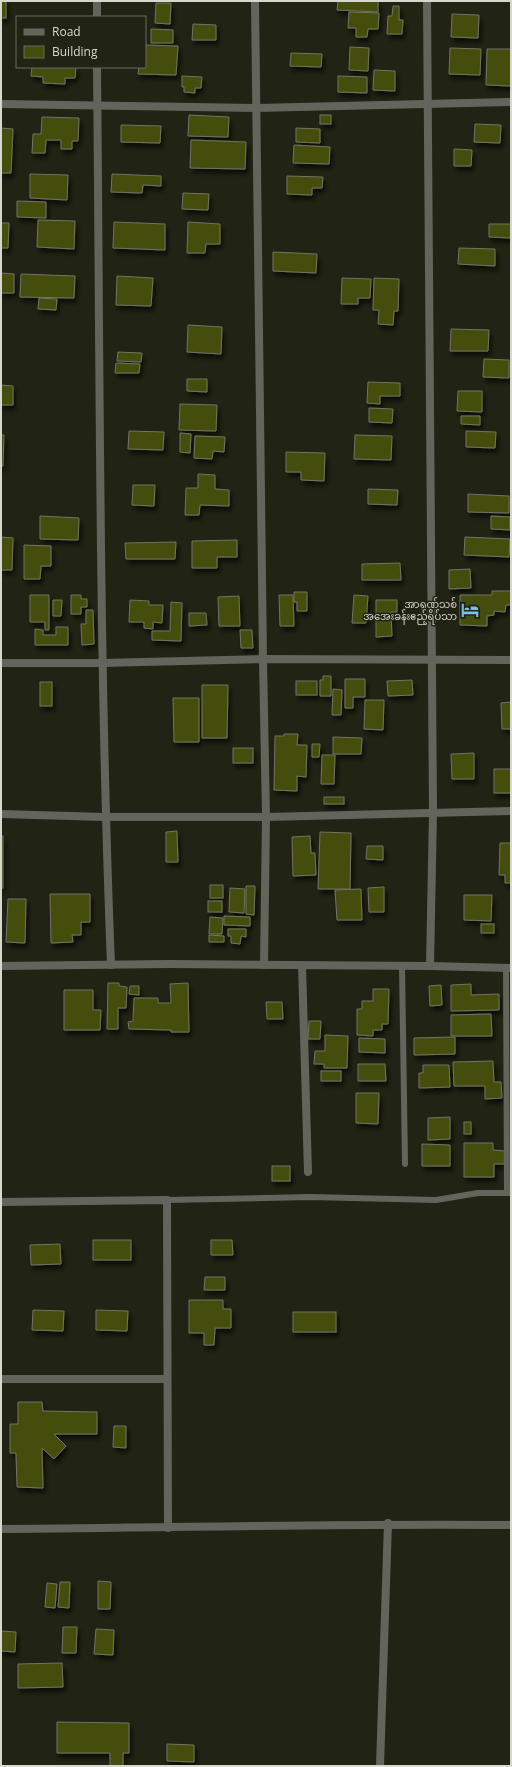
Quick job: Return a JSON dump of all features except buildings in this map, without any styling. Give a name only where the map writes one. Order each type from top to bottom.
[{"type":"street","points":[[97,1],[97,16]]},
{"type":"street","points":[[255,1],[266,817],[264,965]]},
{"type":"street","points":[[427,1],[429,103],[433,812],[430,966]]},
{"type":"street","points":[[97,68],[102,662],[105,817],[111,966]]},
{"type":"street","points":[[1,104],[256,108],[511,102]]},
{"type":"street","points":[[1,662],[263,659],[511,660]]},
{"type":"street","points":[[1,814],[105,817],[266,817],[511,811]]},
{"type":"street","points":[[1,966],[264,965],[508,968]]},
{"type":"street","points":[[302,966],[308,1172]]},
{"type":"street","points":[[1,1202],[167,1200],[168,1528]]},
{"type":"street","points":[[1,1379],[167,1380]]},
{"type":"street","points":[[380,1766],[388,1523]]},
{"type":"street","points":[[1,1529],[168,1528],[388,1523],[511,1525]]},
{"type":"lane","points":[[402,966],[405,1164]]},
{"type":"lane","points":[[167,1200],[310,1197],[436,1200],[478,1193],[509,1193],[508,968]]},
{"type":"place","name":"အာရုဏ်သစ် အအေးခန်းဧည့်ရိပ်သာ","points":[[470,610]]}]
